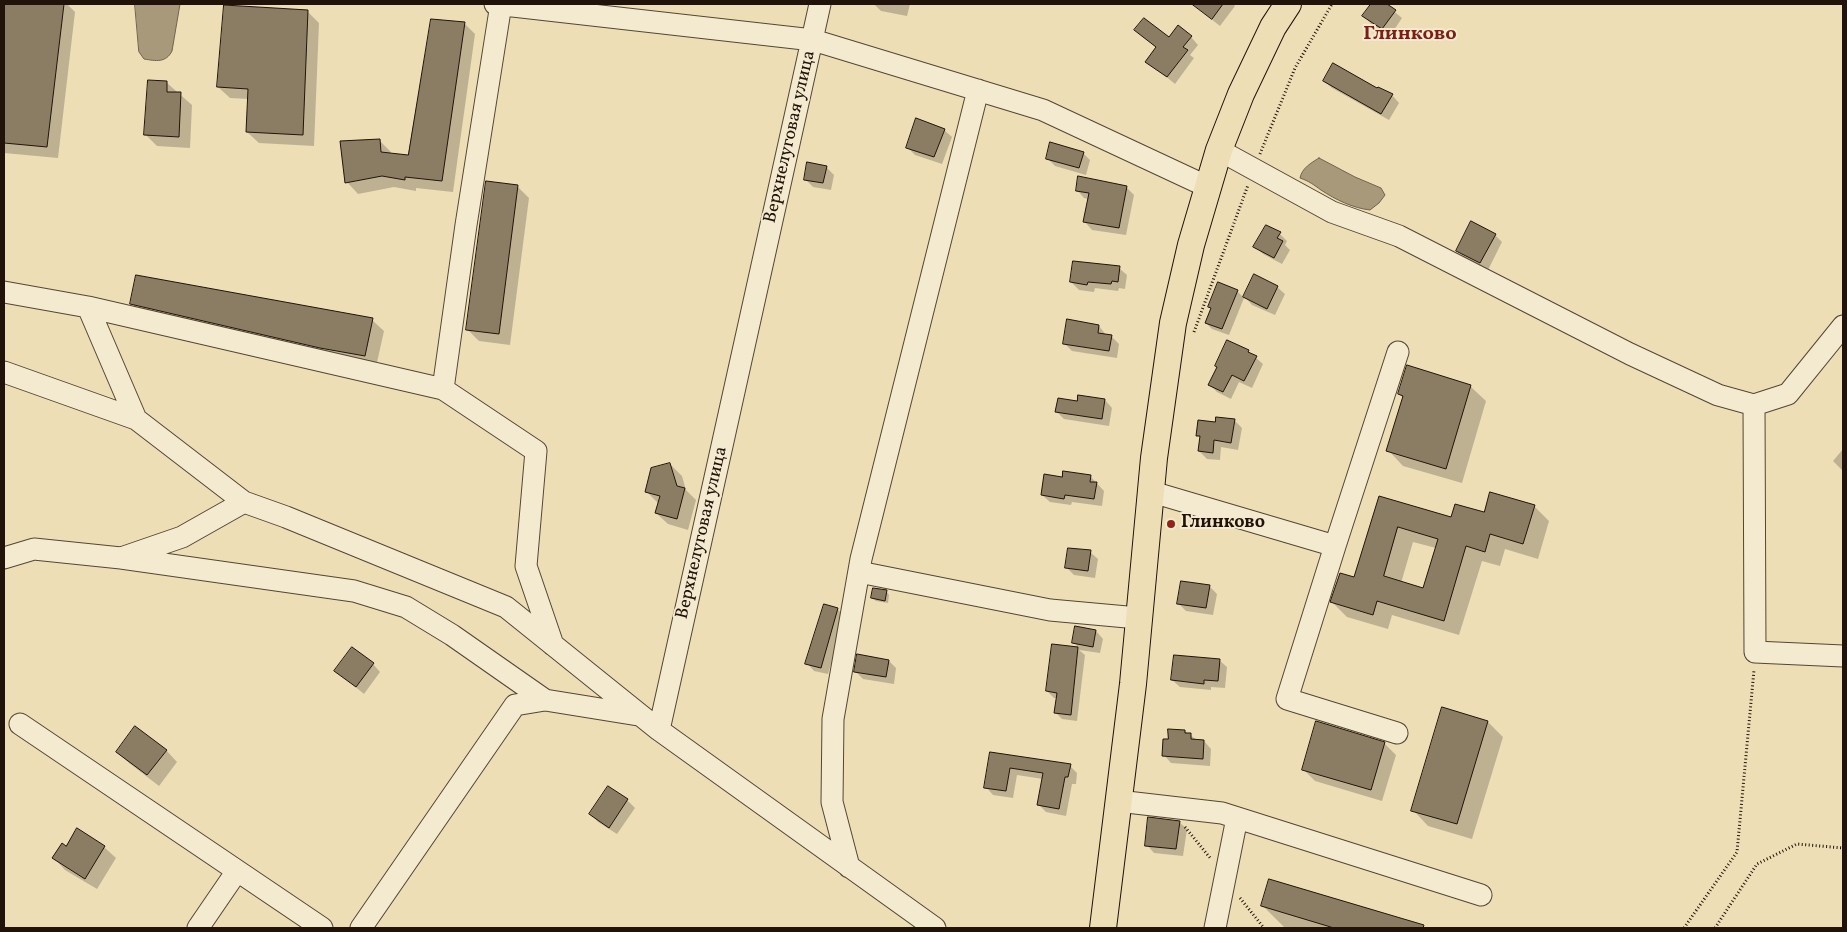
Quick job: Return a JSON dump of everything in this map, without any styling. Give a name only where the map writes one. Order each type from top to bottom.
[{"type":"main road","points":[[1103,928],[1133,684],[1154,458],[1173,323],[1191,245],[1219,150],[1241,94],[1273,27],[1288,4]]},
{"type":"street","points":[[443,389],[498,4],[813,40],[1043,110],[1208,187]]},
{"type":"street","name":"Верхнелуговая улица","points":[[659,730],[820,4]]},
{"type":"street","points":[[849,867],[832,802],[833,719],[859,572],[978,90]]},
{"type":"street","points":[[1219,150],[1332,212],[1399,236],[1630,354],[1718,395],[1754,405],[1788,394],[1843,326]]},
{"type":"street","points":[[4,292],[88,307],[443,389],[536,451],[526,566],[553,645]]},
{"type":"street","points":[[88,307],[136,419]]},
{"type":"street","points":[[1397,733],[1287,699],[1398,352]]},
{"type":"street","points":[[4,372],[136,419],[244,502],[286,517],[506,607],[640,716],[934,928]]},
{"type":"street","points":[[1754,405],[1755,652],[1843,656]]},
{"type":"street","points":[[1152,492],[1335,546]]},
{"type":"street","points":[[120,558],[182,537],[244,502]]},
{"type":"street","points":[[4,558],[34,549],[120,558],[354,591],[406,608],[452,635],[545,700]]},
{"type":"street","points":[[859,572],[1050,610],[1138,618]]},
{"type":"street","points":[[361,928],[515,705],[545,700],[640,716]]},
{"type":"street","points":[[20,724],[322,928]]},
{"type":"street","points":[[1118,801],[1222,813],[1481,895]]},
{"type":"street","points":[[1215,928],[1238,818]]},
{"type":"street","points":[[198,928],[237,871]]},
{"type":"path","points":[[1194,332],[1254,170],[1295,68],[1332,4]]},
{"type":"path","points":[[1684,928],[1737,852],[1755,652]]},
{"type":"path","points":[[1715,928],[1757,864],[1797,844],[1843,848]]},
{"type":"shaded area","points":[[135,4],[180,4],[172,51],[167,58],[157,61],[144,59],[139,52]]},
{"type":"shaded area","points":[[1319,158],[1381,188],[1385,195],[1370,210],[1364,209],[1339,200],[1300,178],[1305,169]]},
{"type":"building","points":[[4,4],[64,4],[47,147],[4,143]]},
{"type":"building","points":[[1192,4],[1223,4],[1212,19]]},
{"type":"building","points":[[1371,4],[1387,4],[1396,10],[1382,29],[1362,16]]},
{"type":"building","points":[[224,5],[308,10],[303,135],[246,132],[248,89],[217,87]]},
{"type":"building","points":[[1144,18],[1169,37],[1178,25],[1192,36],[1183,47],[1188,50],[1167,77],[1145,62],[1156,47],[1134,30]]},
{"type":"building","points":[[431,19],[465,22],[442,181],[405,177],[405,180],[382,176],[345,183],[340,141],[380,139],[381,152],[408,155]]},
{"type":"building","points":[[1333,63],[1377,88],[1393,94],[1381,114],[1323,81]]},
{"type":"building","points":[[148,80],[167,81],[167,92],[181,92],[179,137],[144,135]]},
{"type":"building","points":[[916,118],[945,129],[934,157],[906,148]]},
{"type":"building","points":[[1050,142],[1084,152],[1079,168],[1046,159]]},
{"type":"building","points":[[807,162],[827,166],[823,183],[804,180]]},
{"type":"building","points":[[1078,176],[1127,186],[1119,228],[1083,222],[1089,193],[1076,191]]},
{"type":"building","points":[[486,181],[518,185],[499,334],[466,330]]},
{"type":"building","points":[[1471,221],[1496,234],[1480,263],[1456,251]]},
{"type":"building","points":[[1266,225],[1281,232],[1277,238],[1283,241],[1274,258],[1253,247]]},
{"type":"building","points":[[1073,261],[1120,266],[1118,282],[1112,281],[1111,284],[1088,282],[1087,285],[1070,282]]},
{"type":"building","points":[[1254,274],[1278,286],[1267,309],[1243,297]]},
{"type":"building","points":[[136,275],[373,318],[365,356],[320,348],[130,304]]},
{"type":"building","points":[[1218,282],[1238,290],[1222,329],[1205,323],[1211,308],[1208,307]]},
{"type":"building","points":[[1067,319],[1099,325],[1098,333],[1112,335],[1109,351],[1063,344]]},
{"type":"building","points":[[1227,340],[1249,350],[1248,352],[1257,356],[1244,381],[1232,375],[1223,392],[1208,385]]},
{"type":"building","points":[[1407,365],[1471,385],[1446,469],[1386,451],[1403,396],[1398,394]]},
{"type":"building","points":[[1078,395],[1105,399],[1102,419],[1055,412],[1058,398],[1077,401]]},
{"type":"building","points":[[1216,417],[1235,419],[1231,443],[1214,440],[1213,453],[1198,451],[1200,436],[1196,436],[1198,420],[1215,422]]},
{"type":"building","points":[[670,463],[677,486],[685,488],[677,519],[655,513],[660,496],[645,492],[651,468]]},
{"type":"building","points":[[1063,471],[1091,475],[1090,482],[1097,482],[1094,499],[1065,495],[1064,499],[1041,495],[1044,474],[1062,477]]},
{"type":"building","points":[[1490,492],[1535,505],[1523,544],[1490,534],[1485,552],[1466,546],[1444,621],[1377,601],[1373,615],[1330,602],[1340,573],[1354,577],[1379,496],[1451,517],[1455,504],[1484,512]],"holes":[[[1398,527],[1438,539],[1423,588],[1384,576]]]},
{"type":"building","points":[[1068,548],[1091,550],[1088,571],[1065,568]]},
{"type":"building","points":[[1181,581],[1210,585],[1206,608],[1177,604]]},
{"type":"building","points":[[873,588],[887,590],[885,601],[871,598]]},
{"type":"building","points":[[824,604],[838,608],[821,668],[805,664]]},
{"type":"building","points":[[1075,626],[1096,630],[1093,647],[1072,643]]},
{"type":"building","points":[[1052,644],[1078,647],[1071,715],[1054,713],[1057,693],[1046,691]]},
{"type":"building","points":[[352,647],[374,663],[356,687],[334,671]]},
{"type":"building","points":[[857,654],[889,660],[886,677],[854,672]]},
{"type":"building","points":[[1174,655],[1220,659],[1218,681],[1204,680],[1204,684],[1171,680]]},
{"type":"building","points":[[1442,707],[1488,721],[1457,824],[1411,811]]},
{"type":"building","points":[[1316,721],[1385,742],[1371,790],[1302,770]]},
{"type":"building","points":[[135,726],[167,750],[147,775],[116,752]]},
{"type":"building","points":[[1168,729],[1185,730],[1185,733],[1191,733],[1191,739],[1204,740],[1203,759],[1162,756],[1163,739],[1168,739]]},
{"type":"building","points":[[990,752],[1071,764],[1068,777],[1065,777],[1059,809],[1037,805],[1043,773],[1010,768],[1006,791],[984,788]]},
{"type":"building","points":[[608,786],[628,799],[609,828],[589,814]]},
{"type":"building","points":[[1148,817],[1180,821],[1176,849],[1145,846]]},
{"type":"building","points":[[77,828],[105,846],[85,879],[52,858],[62,843],[66,846]]},
{"type":"building","points":[[1269,879],[1424,925],[1423,928],[1334,928],[1261,906]]},
{"type":"place","name":"Глинково","points":[[1171,524]]},
{"type":"district","name":"Глинково","points":[[1410,35]]}]
